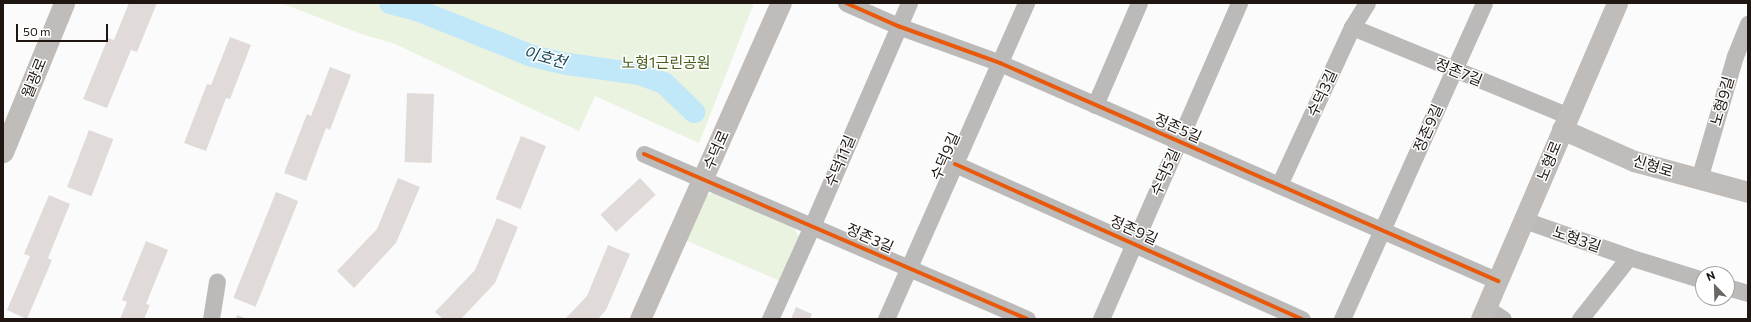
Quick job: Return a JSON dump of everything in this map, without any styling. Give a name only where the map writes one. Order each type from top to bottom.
[{"type":"main road","name":"월광로","points":[[3,152],[64,3]]},
{"type":"main road","name":"수덕로","points":[[640,319],[781,3]]},
{"type":"main road","name":"노형로","points":[[1490,315],[1498,281],[1617,3]]},
{"type":"main road","name":"신형로","points":[[1565,122],[1634,161],[1748,192]]},
{"type":"street","name":"정존5길","points":[[846,3],[898,26],[1000,63],[1498,281]]},
{"type":"street","name":"수덕11길","points":[[770,319],[909,3]]},
{"type":"street","name":"수덕9길","points":[[886,319],[1026,3]]},
{"type":"street","points":[[1095,105],[1139,3]]},
{"type":"street","name":"수덕5길","points":[[1101,319],[1239,3]]},
{"type":"street","name":"수덕3길","points":[[1279,185],[1352,27],[1367,3]]},
{"type":"street","name":"정존9길","points":[[1342,319],[1484,3]]},
{"type":"street","name":"노형9길","points":[[1699,179],[1735,56],[1748,24]]},
{"type":"street","name":"정존7길","points":[[1352,27],[1454,70],[1565,122]]},
{"type":"street","name":"정존3길","points":[[644,154],[1027,319]]},
{"type":"street","name":"정존9길","points":[[955,164],[1302,319]]},
{"type":"street","name":"노형3길","points":[[1524,220],[1629,258],[1695,278]]},
{"type":"street","points":[[1580,319],[1629,258]]},
{"type":"street","points":[[211,319],[217,281]]},
{"type":"street","points":[[1735,289],[1748,293]]},
{"type":"green space","name":"노형1근린공원","points":[[281,3],[754,3],[699,143],[595,96],[579,131],[393,43],[364,35]]},
{"type":"green space","points":[[714,192],[794,227],[799,237],[780,281],[685,240],[703,198]]},
{"type":"building","points":[[129,3],[157,3],[137,52],[131,50],[107,108],[83,99],[108,38],[114,40]]},
{"type":"building","points":[[230,37],[251,45],[230,99],[226,98],[206,151],[184,143],[207,84],[211,85]]},
{"type":"building","points":[[330,67],[351,75],[330,130],[326,128],[306,181],[284,173],[307,114],[311,116]]},
{"type":"building","points":[[407,93],[434,94],[432,163],[405,162]]},
{"type":"building","points":[[89,130],[113,139],[91,196],[67,187]]},
{"type":"building","points":[[521,136],[546,146],[521,209],[496,199]]},
{"type":"building","points":[[398,178],[420,187],[396,243],[354,288],[337,271],[377,229]]},
{"type":"building","points":[[640,178],[656,195],[616,232],[601,215]]},
{"type":"building","points":[[276,192],[298,201],[256,307],[233,298]]},
{"type":"building","points":[[49,195],[70,204],[48,258],[52,260],[27,319],[7,310],[30,256],[24,254]]},
{"type":"building","points":[[497,218],[518,227],[495,283],[461,319],[443,319],[435,312],[475,270]]},
{"type":"building","points":[[146,241],[168,250],[146,304],[150,305],[144,319],[120,319],[127,302],[122,300]]},
{"type":"building","points":[[608,245],[630,254],[606,310],[598,319],[565,319],[587,296]]},
{"type":"building","points":[[796,307],[812,314],[810,319],[791,319]]},
{"type":"building","points":[[237,315],[247,319],[236,319]]},
{"type":"waterway","name":"이호천","points":[[390,3],[417,10],[532,56],[568,64],[639,74],[664,83],[694,112]]},
{"type":"cycle path","points":[[846,3],[898,26],[1000,63],[1498,281]]},
{"type":"cycle path","points":[[644,154],[1027,319]]},
{"type":"cycle path","points":[[955,164],[1302,319]]}]
